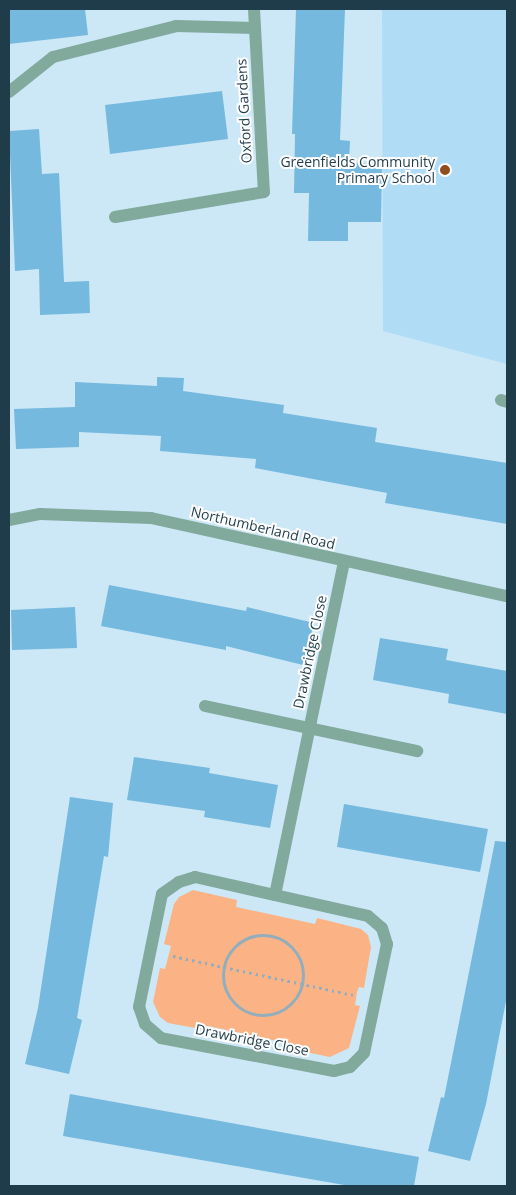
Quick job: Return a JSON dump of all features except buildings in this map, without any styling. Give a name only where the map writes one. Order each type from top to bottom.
[{"type":"street","name":"Oxford Gardens","points":[[116,218],[264,192],[254,9]]},
{"type":"street","points":[[9,92],[53,57],[176,26],[255,28]]},
{"type":"street","name":"Northumberland Road","points":[[9,520],[40,514],[152,518],[344,562],[507,596]]},
{"type":"street","name":"Drawbridge Close","points":[[275,895],[344,562]]},
{"type":"street","points":[[205,706],[417,751]]},
{"type":"street","name":"Drawbridge Close","points":[[195,877],[368,916],[382,928],[387,944],[364,1053],[350,1066],[334,1071],[161,1038],[145,1024],[139,1007],[150,951],[162,894],[179,882],[195,877]]},
{"type":"path","points":[[254,936],[272,936],[290,946],[298,955],[303,974],[302,984],[294,1001],[285,1009],[257,1014],[246,1011],[231,998],[224,981],[224,967],[231,953],[242,941],[254,936]]},
{"type":"path","points":[[150,951],[375,1000]]},
{"type":"shaded area","name":"Greenfields Community Primary School","points":[[382,9],[507,9],[507,364],[383,331]]},
{"type":"shaded area","points":[[193,890],[237,900],[236,907],[315,924],[317,918],[361,929],[368,935],[371,947],[364,988],[359,987],[357,992],[355,1005],[360,1006],[349,1048],[330,1057],[291,1049],[291,1044],[208,1026],[206,1030],[168,1023],[160,1017],[153,1002],[160,968],[165,969],[171,946],[164,944],[174,904],[179,897]]},
{"type":"place","name":"Greenfields Community Primary School","points":[[445,170]]}]
